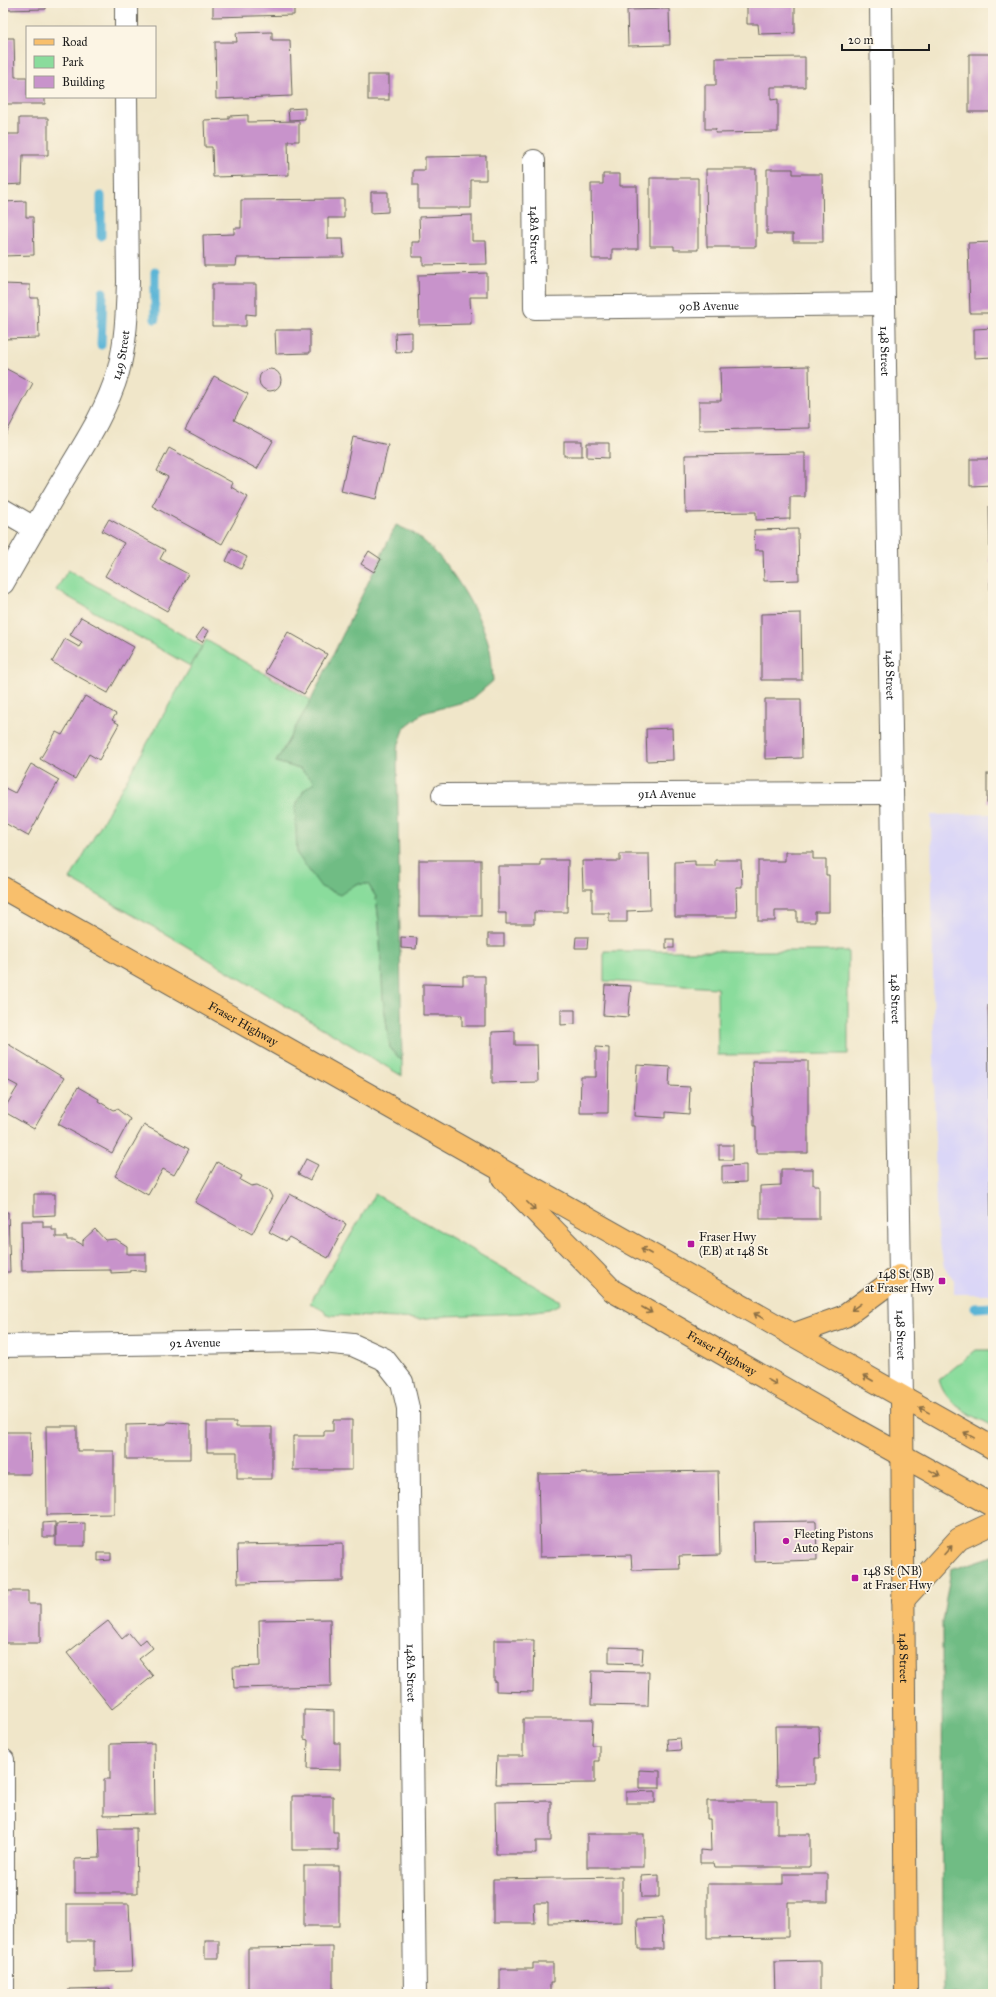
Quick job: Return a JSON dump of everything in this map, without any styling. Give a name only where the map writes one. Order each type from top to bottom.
[{"type":"main road","name":"Fraser Highway","points":[[3,888],[484,1158],[902,1398],[993,1448]]},
{"type":"main road","name":"Fraser Highway","points":[[484,1158],[614,1290],[858,1431],[993,1506]]},
{"type":"main road","points":[[792,1335],[845,1316],[899,1276]]},
{"type":"main road","name":"148 Street","points":[[902,1398],[901,1454],[906,1994]]},
{"type":"main road","points":[[903,1600],[958,1539],[993,1524]]},
{"type":"street","points":[[126,3],[126,26]]},
{"type":"street","name":"148 Street","points":[[881,3],[884,304],[902,1398]]},
{"type":"street","name":"149 Street","points":[[3,583],[91,433],[108,398],[122,356],[128,282],[126,98]]},
{"type":"street","name":"148A Street","points":[[534,161],[535,308]]},
{"type":"street","name":"90B Avenue","points":[[535,308],[884,304]]},
{"type":"street","points":[[3,510],[34,528]]},
{"type":"street","name":"91A Avenue","points":[[443,795],[892,793]]},
{"type":"street","name":"92 Avenue","points":[[3,1346],[313,1341],[353,1345],[384,1359]]},
{"type":"street","name":"148A Street","points":[[384,1359],[402,1382],[408,1408],[415,1994]]},
{"type":"street","points":[[3,1760],[4,1994]]},
{"type":"shaded area","points":[[993,814],[993,1294],[954,1294],[954,1280],[944,1267],[936,1222],[931,815]]},
{"type":"green space","points":[[396,525],[413,533],[437,554],[469,599],[489,645],[493,681],[471,700],[423,713],[405,727],[397,749],[402,1061],[390,1048],[383,999],[379,922],[376,897],[368,884],[356,884],[340,895],[321,887],[297,854],[295,807],[304,790],[315,782],[300,769],[276,762],[311,700]]},
{"type":"green space","points":[[68,570],[202,646],[190,666],[56,590]]},
{"type":"green space","points":[[206,640],[311,700],[276,762],[300,769],[316,782],[340,894],[356,884],[368,884],[376,897],[379,922],[383,999],[390,1048],[402,1061],[402,1076],[176,940],[70,879]]},
{"type":"green space","points":[[604,951],[848,951],[848,1054],[718,1055],[717,988],[604,981]]},
{"type":"green space","points":[[375,1194],[559,1300],[560,1304],[549,1309],[521,1313],[447,1316],[421,1319],[326,1315],[324,1311],[310,1303]]},
{"type":"green space","points":[[976,1350],[993,1350],[993,1426],[953,1403],[942,1389],[939,1380]]},
{"type":"green space","points":[[993,1556],[993,1994],[943,1994],[942,1622],[951,1570]]},
{"type":"building","points":[[3,3],[46,3],[46,9],[3,10]]},
{"type":"building","points":[[213,3],[294,3],[294,15],[213,17]]},
{"type":"building","points":[[747,3],[795,3],[795,33],[759,34],[758,24],[747,24]]},
{"type":"building","points":[[669,9],[670,45],[628,46],[627,10]]},
{"type":"building","points":[[272,32],[272,40],[290,40],[292,96],[216,99],[215,42],[237,42],[236,33]]},
{"type":"building","points":[[3,38],[14,38],[15,77],[26,77],[26,98],[45,98],[45,104],[3,104]]},
{"type":"building","points":[[969,54],[993,54],[993,112],[969,112]]},
{"type":"building","points":[[805,57],[805,87],[771,87],[771,100],[778,99],[778,132],[715,133],[716,129],[705,129],[705,85],[716,85],[716,58]]},
{"type":"building","points":[[368,75],[389,75],[389,100],[368,100]]},
{"type":"building","points":[[305,108],[305,119],[289,120],[288,109]]},
{"type":"building","points":[[248,115],[248,122],[299,121],[299,141],[288,141],[289,175],[213,177],[212,147],[205,147],[204,120],[229,119],[229,116]]},
{"type":"building","points":[[19,118],[48,118],[48,155],[23,155],[22,184],[3,185],[3,134],[19,134]]},
{"type":"building","points":[[486,156],[486,180],[471,180],[471,208],[418,208],[418,185],[413,185],[413,170],[425,170],[425,157]]},
{"type":"building","points":[[706,169],[756,169],[756,247],[707,247]]},
{"type":"building","points":[[767,169],[793,169],[793,174],[822,174],[823,242],[793,242],[793,234],[767,234]]},
{"type":"building","points":[[603,174],[620,174],[620,186],[637,186],[638,249],[612,249],[612,259],[592,259],[591,184],[603,184]]},
{"type":"building","points":[[650,178],[698,178],[698,250],[674,250],[674,246],[650,246]]},
{"type":"building","points":[[371,192],[388,192],[388,212],[371,213]]},
{"type":"building","points":[[344,199],[344,218],[328,218],[328,239],[343,239],[344,257],[237,258],[236,266],[204,266],[203,235],[234,234],[234,228],[241,228],[241,200]]},
{"type":"building","points":[[26,201],[26,217],[33,217],[34,255],[3,256],[3,202]]},
{"type":"building","points":[[472,215],[472,241],[486,241],[487,264],[423,265],[423,257],[412,257],[412,242],[420,242],[419,217]]},
{"type":"building","points":[[993,242],[993,313],[970,313],[968,243]]},
{"type":"building","points":[[487,273],[487,297],[470,297],[471,324],[419,325],[418,275]]},
{"type":"building","points":[[3,284],[30,285],[30,298],[38,298],[39,338],[3,339]]},
{"type":"building","points":[[212,284],[256,284],[256,315],[246,314],[246,326],[212,326]]},
{"type":"building","points":[[993,328],[993,357],[974,358],[974,329]]},
{"type":"building","points":[[275,330],[310,330],[310,353],[276,354]]},
{"type":"building","points":[[412,332],[412,352],[396,353],[395,333]]},
{"type":"building","points":[[809,366],[810,428],[699,430],[699,401],[721,401],[720,368]]},
{"type":"building","points":[[3,367],[33,383],[3,439]]},
{"type":"building","points":[[270,369],[278,372],[281,380],[278,388],[270,391],[262,388],[259,380],[262,372]]},
{"type":"building","points":[[214,376],[248,394],[234,420],[273,441],[257,469],[185,430]]},
{"type":"building","points":[[353,437],[388,445],[376,499],[341,491]]},
{"type":"building","points":[[564,441],[582,441],[582,456],[564,456]]},
{"type":"building","points":[[587,443],[609,443],[609,458],[587,457]]},
{"type":"building","points":[[169,448],[233,483],[231,487],[248,497],[222,544],[152,506],[168,477],[157,471]]},
{"type":"building","points":[[805,453],[805,497],[790,497],[790,519],[756,520],[756,512],[686,513],[685,455]]},
{"type":"building","points":[[970,459],[993,459],[993,485],[970,486]]},
{"type":"building","points":[[989,506],[993,506],[993,562],[990,562]]},
{"type":"building","points":[[109,519],[165,550],[160,559],[188,574],[167,611],[105,576],[124,543],[102,531]]},
{"type":"building","points":[[798,529],[799,580],[764,581],[763,550],[755,550],[754,530]]},
{"type":"building","points":[[232,549],[247,557],[241,569],[226,561]]},
{"type":"building","points":[[369,551],[381,559],[374,572],[361,564]]},
{"type":"building","points":[[990,582],[993,582],[993,643],[991,643]]},
{"type":"building","points":[[801,613],[802,680],[761,680],[761,614]]},
{"type":"building","points":[[81,617],[134,647],[108,693],[52,662],[65,639],[79,647],[82,642],[70,635]]},
{"type":"building","points":[[203,628],[209,631],[202,642],[196,638]]},
{"type":"building","points":[[288,632],[327,654],[304,694],[265,672]]},
{"type":"building","points":[[85,696],[116,714],[112,720],[119,724],[99,760],[89,754],[75,779],[40,759],[56,732],[62,735]]},
{"type":"building","points":[[765,699],[801,699],[802,758],[765,759]]},
{"type":"building","points":[[672,728],[673,760],[647,761],[646,729]]},
{"type":"building","points":[[31,764],[59,780],[28,836],[3,822],[3,787],[15,793]]},
{"type":"building","points":[[987,774],[993,774],[993,803],[987,803]]},
{"type":"building","points":[[785,852],[813,852],[813,859],[826,859],[826,875],[829,875],[829,912],[815,912],[815,922],[797,922],[797,911],[775,911],[775,921],[758,921],[758,861],[785,861]]},
{"type":"building","points":[[620,854],[649,854],[650,910],[627,911],[627,922],[609,922],[609,913],[592,913],[592,889],[583,889],[582,861],[620,861]]},
{"type":"building","points":[[419,860],[481,860],[481,916],[419,916]]},
{"type":"building","points":[[541,860],[568,860],[567,912],[534,912],[534,924],[506,924],[506,913],[498,913],[498,866],[541,866]]},
{"type":"building","points":[[715,860],[741,860],[742,887],[736,887],[737,917],[675,917],[675,862],[695,861],[695,866],[715,866]]},
{"type":"building","points":[[488,934],[504,934],[504,946],[488,946]]},
{"type":"building","points":[[401,937],[417,938],[416,949],[401,948]]},
{"type":"building","points":[[576,937],[588,937],[587,948],[575,948]]},
{"type":"building","points":[[666,939],[674,939],[674,948],[666,948]]},
{"type":"building","points":[[463,976],[485,976],[485,1026],[462,1026],[462,1015],[423,1015],[423,984],[463,985]]},
{"type":"building","points":[[605,985],[631,986],[628,1017],[603,1015]]},
{"type":"building","points":[[988,1005],[993,1005],[993,1250],[991,1250]]},
{"type":"building","points":[[561,1010],[575,1010],[575,1024],[561,1025]]},
{"type":"building","points":[[515,1031],[515,1045],[537,1045],[538,1082],[492,1083],[492,1032]]},
{"type":"building","points":[[8,1044],[64,1078],[34,1129],[3,1111],[18,1086],[3,1078],[3,1051]]},
{"type":"building","points":[[596,1047],[609,1048],[608,1113],[580,1113],[581,1077],[596,1077]]},
{"type":"building","points":[[752,1061],[808,1061],[808,1153],[756,1153],[756,1126],[754,1126],[753,1115]]},
{"type":"building","points":[[637,1065],[670,1067],[669,1086],[690,1087],[689,1114],[666,1112],[666,1118],[634,1116]]},
{"type":"building","points":[[78,1087],[99,1099],[98,1101],[113,1110],[117,1109],[130,1119],[112,1153],[58,1124]]},
{"type":"building","points":[[144,1125],[189,1149],[174,1175],[163,1169],[148,1195],[115,1176]]},
{"type":"building","points":[[719,1145],[733,1145],[733,1160],[719,1160]]},
{"type":"building","points":[[306,1159],[318,1165],[310,1180],[298,1174]]},
{"type":"building","points":[[217,1162],[242,1176],[240,1180],[251,1186],[257,1185],[269,1191],[272,1197],[252,1234],[195,1202]]},
{"type":"building","points":[[746,1165],[746,1182],[722,1183],[722,1166]]},
{"type":"building","points":[[781,1169],[813,1169],[813,1185],[819,1185],[819,1219],[760,1219],[760,1186],[781,1185]]},
{"type":"building","points":[[34,1194],[55,1194],[55,1215],[34,1216]]},
{"type":"building","points":[[290,1194],[346,1224],[328,1258],[289,1237],[286,1241],[269,1232]]},
{"type":"building","points":[[3,1212],[8,1212],[10,1272],[3,1272]]},
{"type":"building","points":[[21,1221],[43,1221],[43,1227],[52,1227],[52,1230],[56,1230],[56,1237],[67,1237],[67,1240],[74,1240],[83,1245],[83,1240],[95,1229],[105,1240],[116,1239],[127,1246],[127,1254],[146,1254],[146,1272],[130,1270],[130,1272],[111,1273],[111,1270],[22,1271]]},
{"type":"building","points":[[333,1420],[352,1420],[352,1470],[293,1470],[293,1436],[324,1436],[324,1431],[333,1431]]},
{"type":"building","points":[[168,1422],[190,1424],[190,1459],[126,1459],[126,1425],[166,1424]]},
{"type":"building","points":[[207,1422],[236,1422],[236,1427],[272,1427],[272,1479],[237,1479],[237,1452],[207,1452]]},
{"type":"building","points":[[46,1426],[77,1426],[77,1451],[114,1451],[114,1514],[47,1515]]},
{"type":"building","points":[[3,1432],[30,1432],[31,1474],[3,1474]]},
{"type":"building","points":[[718,1471],[720,1555],[679,1556],[680,1569],[632,1570],[631,1555],[540,1557],[538,1474]]},
{"type":"building","points":[[3,1515],[6,1515],[6,1547],[3,1547]]},
{"type":"building","name":"Fleeting Pistons Auto Repair","points":[[816,1521],[817,1560],[755,1562],[754,1522]]},
{"type":"building","points":[[55,1522],[55,1537],[43,1537],[43,1523]]},
{"type":"building","points":[[85,1523],[85,1546],[56,1546],[56,1524]]},
{"type":"building","points":[[343,1543],[343,1581],[238,1583],[237,1545]]},
{"type":"building","points":[[98,1553],[111,1553],[111,1560],[98,1561]]},
{"type":"building","points":[[8,1591],[28,1591],[28,1604],[40,1604],[40,1643],[3,1643],[3,1595],[8,1595]]},
{"type":"building","points":[[330,1619],[331,1686],[234,1688],[233,1667],[260,1666],[259,1620]]},
{"type":"building","points":[[108,1621],[122,1639],[129,1633],[139,1645],[146,1639],[153,1648],[139,1659],[153,1676],[112,1709],[67,1653]]},
{"type":"building","points":[[494,1640],[534,1640],[533,1692],[496,1691],[496,1681],[494,1681]]},
{"type":"building","points":[[609,1647],[643,1648],[642,1664],[609,1663]]},
{"type":"building","points":[[592,1671],[649,1672],[648,1706],[591,1705]]},
{"type":"building","points":[[304,1710],[334,1711],[334,1743],[340,1743],[340,1770],[307,1769],[308,1740],[304,1739]]},
{"type":"building","points":[[523,1719],[593,1719],[592,1745],[599,1745],[599,1761],[595,1761],[595,1783],[496,1784],[497,1756],[523,1756]]},
{"type":"building","points":[[775,1726],[819,1726],[820,1758],[815,1758],[815,1784],[776,1785]]},
{"type":"building","points":[[680,1738],[681,1750],[668,1751],[667,1739]]},
{"type":"building","points":[[154,1743],[155,1814],[104,1815],[104,1779],[110,1779],[110,1744]]},
{"type":"building","points":[[639,1770],[660,1771],[660,1788],[639,1788]]},
{"type":"building","points":[[655,1791],[655,1803],[626,1803],[626,1792]]},
{"type":"building","points":[[292,1796],[333,1796],[333,1832],[338,1832],[338,1850],[292,1850]]},
{"type":"building","points":[[551,1801],[551,1841],[536,1841],[536,1854],[496,1854],[495,1802]]},
{"type":"building","points":[[707,1801],[777,1801],[777,1834],[810,1834],[810,1867],[715,1867],[714,1863],[700,1863],[700,1850],[711,1851],[710,1819],[707,1819]]},
{"type":"building","points":[[99,1828],[136,1828],[137,1893],[75,1893],[75,1859],[100,1858]]},
{"type":"building","points":[[587,1834],[644,1834],[644,1867],[587,1867]]},
{"type":"building","points":[[304,1866],[339,1866],[339,1926],[304,1926]]},
{"type":"building","points":[[784,1874],[828,1874],[828,1902],[788,1902],[788,1937],[707,1938],[707,1884],[784,1884]]},
{"type":"building","points":[[659,1875],[659,1897],[642,1897],[641,1876]]},
{"type":"building","points":[[622,1877],[622,1922],[548,1923],[548,1903],[534,1903],[535,1923],[493,1923],[493,1879]]},
{"type":"building","points":[[67,1904],[129,1904],[132,1971],[94,1972],[94,1941],[67,1941]]},
{"type":"building","points":[[662,1918],[663,1949],[638,1949],[637,1919]]},
{"type":"building","points":[[205,1941],[219,1941],[219,1958],[205,1958]]},
{"type":"building","points":[[333,1947],[333,1990],[343,1990],[343,1994],[248,1994],[248,1948]]},
{"type":"building","points":[[820,1961],[820,1994],[775,1994],[774,1962]]},
{"type":"building","points":[[533,1963],[553,1963],[553,1983],[550,1983],[550,1994],[500,1994],[500,1969],[533,1969]]},
{"type":"building","points":[[110,1988],[110,1994],[69,1994],[69,1989]]},
{"type":"waterway","points":[[101,196],[101,236]]},
{"type":"waterway","points":[[155,272],[155,319]]},
{"type":"waterway","points":[[101,345],[103,292]]},
{"type":"waterway","points":[[975,1308],[993,1307]]},
{"type":"place","name":"Fraser Hwy (EB) at 148 St","points":[[691,1244]]},
{"type":"place","name":"148 St (SB) at Fraser Hwy","points":[[942,1281]]},
{"type":"place","name":"Fleeting Pistons Auto Repair","points":[[786,1541]]},
{"type":"place","name":"148 St (NB) at Fraser Hwy","points":[[855,1578]]}]
